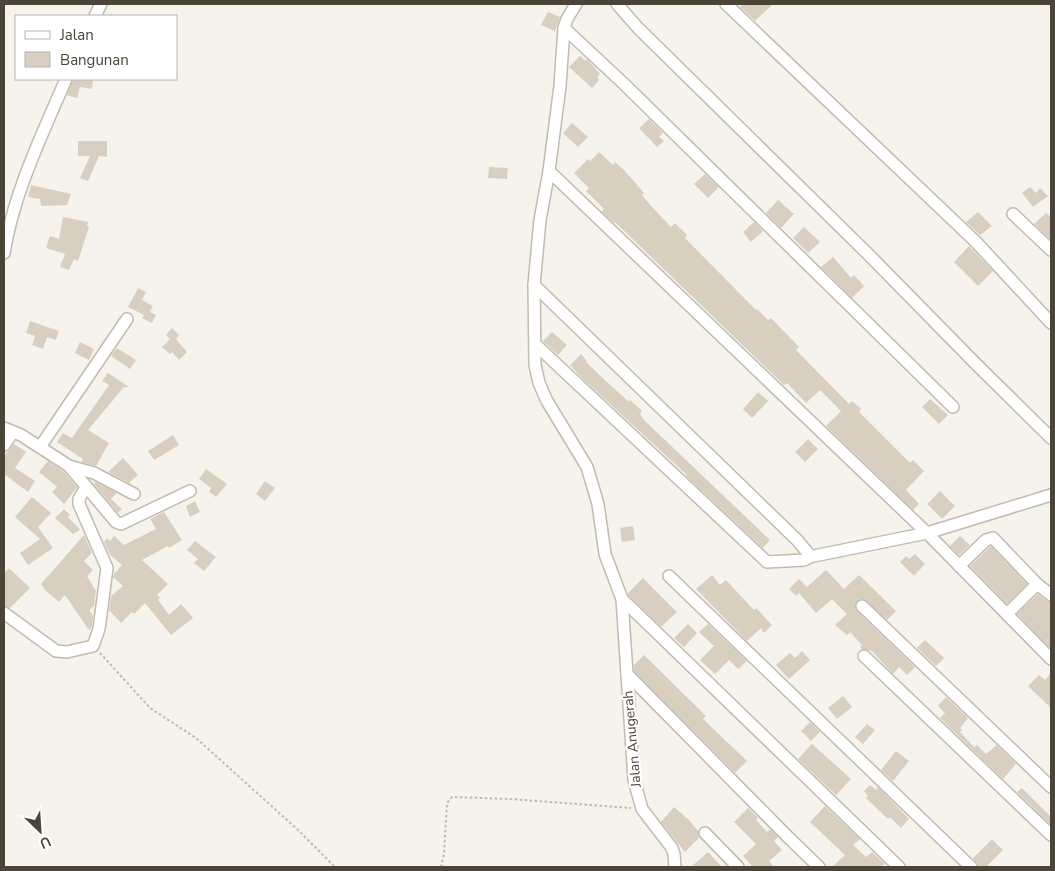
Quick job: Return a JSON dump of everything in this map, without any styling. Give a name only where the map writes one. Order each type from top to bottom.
[{"type":"street","points":[[576,4],[564,28],[560,86],[549,170],[540,220],[534,285],[536,366],[542,390],[582,456],[593,484],[605,554],[622,599],[899,867]]},
{"type":"street","points":[[617,4],[638,28],[870,256],[1051,438]]},
{"type":"street","points":[[726,4],[972,238],[1051,323]]},
{"type":"street","points":[[564,28],[650,109],[953,406]]},
{"type":"street","points":[[4,253],[5,234],[24,178],[66,80]]},
{"type":"street","points":[[549,170],[960,566],[1051,659]]},
{"type":"street","points":[[1013,214],[1051,250]]},
{"type":"street","points":[[534,285],[797,540],[809,556]]},
{"type":"street","points":[[40,447],[126,319]]},
{"type":"street","points":[[535,344],[768,562],[804,560],[809,556],[927,534],[1049,499]]},
{"type":"street","points":[[4,445],[8,430],[40,447],[69,466],[94,473],[134,494]]},
{"type":"street","points":[[69,466],[116,522],[121,524],[190,491]]},
{"type":"street","points":[[4,613],[56,651],[67,652],[93,646],[99,629],[107,568],[79,504],[79,500],[86,487]]},
{"type":"street","points":[[960,566],[986,540],[993,538],[1051,595]]},
{"type":"street","points":[[668,576],[970,867]]},
{"type":"street","points":[[1007,614],[1038,584]]},
{"type":"street","name":"Jalan Anugerah","points":[[622,599],[634,780],[642,809],[672,848],[675,867]]},
{"type":"street","points":[[862,606],[1051,787]]},
{"type":"street","points":[[864,656],[1051,835]]},
{"type":"street","points":[[627,674],[819,867]]},
{"type":"street","points":[[705,833],[738,867]]},
{"type":"path","points":[[93,646],[150,708],[196,738],[297,829],[335,867]]},
{"type":"path","points":[[441,867],[444,854],[447,803],[452,797],[510,799],[642,809]]},
{"type":"building","points":[[743,4],[773,4],[755,21],[740,7]]},
{"type":"building","points":[[548,12],[560,17],[555,31],[541,25]]},
{"type":"building","points":[[580,56],[586,61],[587,59],[600,74],[597,77],[599,80],[592,88],[569,67]]},
{"type":"building","points":[[73,80],[93,80],[92,89],[80,87],[77,98],[67,95]]},
{"type":"building","points":[[649,119],[663,133],[659,137],[664,141],[657,147],[639,128]]},
{"type":"building","points":[[572,123],[588,137],[578,147],[563,133]]},
{"type":"building","points":[[78,141],[107,141],[107,157],[99,156],[88,181],[80,178],[90,156],[78,156]]},
{"type":"building","points":[[599,152],[613,165],[615,162],[625,171],[644,193],[642,195],[652,207],[671,227],[675,223],[687,235],[685,238],[756,310],[768,320],[771,318],[799,347],[796,350],[849,404],[852,401],[861,409],[859,412],[910,463],[913,460],[924,471],[906,490],[919,504],[913,510],[826,426],[841,411],[820,390],[806,403],[787,383],[784,385],[615,222],[602,212],[604,209],[586,191],[589,188],[574,173],[588,159],[590,161]]},
{"type":"building","points":[[489,167],[508,168],[507,179],[488,178]]},
{"type":"building","points":[[705,174],[719,187],[708,198],[694,184]]},
{"type":"building","points":[[31,185],[71,194],[67,205],[41,206],[40,199],[28,197]]},
{"type":"building","points":[[1030,187],[1036,193],[1040,188],[1048,196],[1033,207],[1022,193]]},
{"type":"building","points":[[778,200],[794,214],[781,228],[766,213]]},
{"type":"building","points":[[978,212],[992,226],[980,235],[966,222]]},
{"type":"building","points":[[1046,213],[1051,217],[1051,240],[1034,224]]},
{"type":"building","points":[[63,217],[88,222],[87,226],[89,227],[78,261],[74,259],[69,270],[60,267],[65,254],[46,248],[50,236],[59,239]]},
{"type":"building","points":[[754,222],[763,231],[751,242],[743,232]]},
{"type":"building","points":[[804,227],[820,242],[808,253],[793,238]]},
{"type":"building","points":[[969,246],[993,271],[978,286],[954,262]]},
{"type":"building","points":[[833,257],[851,278],[854,275],[864,286],[852,298],[821,267]]},
{"type":"building","points":[[138,288],[146,292],[142,300],[153,306],[150,312],[156,315],[152,323],[142,318],[144,315],[128,307]]},
{"type":"building","points":[[30,321],[59,331],[56,340],[47,337],[43,349],[32,345],[35,336],[26,333]]},
{"type":"building","points":[[172,328],[179,335],[176,339],[187,352],[179,360],[172,352],[170,354],[162,347],[170,339],[166,335]]},
{"type":"building","points":[[552,332],[567,345],[558,355],[543,341]]},
{"type":"building","points":[[80,342],[94,349],[89,360],[75,353]]},
{"type":"building","points":[[117,348],[136,360],[130,369],[111,356]]},
{"type":"building","points":[[581,354],[586,362],[606,381],[642,411],[640,414],[644,420],[770,540],[763,548],[582,378],[570,365]]},
{"type":"building","points":[[108,373],[129,387],[124,387],[88,430],[109,443],[96,466],[81,462],[83,459],[57,442],[63,433],[72,438],[109,385],[102,381]]},
{"type":"building","points":[[758,392],[768,401],[752,418],[743,409]]},
{"type":"building","points":[[930,399],[948,415],[939,424],[922,407]]},
{"type":"building","points":[[173,435],[179,445],[154,460],[148,451]]},
{"type":"building","points":[[808,439],[818,449],[805,462],[795,452]]},
{"type":"building","points":[[14,444],[26,452],[15,468],[35,481],[28,492],[4,474],[4,456]]},
{"type":"building","points":[[123,458],[138,475],[129,483],[108,472]]},
{"type":"building","points":[[48,461],[64,472],[77,487],[64,504],[52,492],[57,487],[39,472]]},
{"type":"building","points":[[206,469],[227,484],[216,497],[209,492],[211,488],[199,479]]},
{"type":"building","points":[[265,481],[275,488],[265,501],[256,494]]},
{"type":"building","points":[[95,482],[117,493],[111,499],[122,509],[118,513],[94,484]]},
{"type":"building","points":[[940,491],[955,506],[942,519],[927,504]]},
{"type":"building","points":[[32,497],[51,513],[38,527],[53,548],[28,565],[20,553],[40,539],[15,517]]},
{"type":"building","points":[[195,501],[200,512],[190,517],[186,506]]},
{"type":"building","points":[[64,509],[70,515],[68,517],[80,530],[73,534],[55,518]]},
{"type":"building","points":[[164,512],[182,540],[142,560],[168,584],[157,595],[160,598],[158,600],[169,615],[181,604],[193,618],[171,635],[145,603],[121,623],[109,610],[111,596],[123,586],[113,577],[122,565],[110,555],[104,542],[107,538],[110,541],[114,536],[124,545],[156,529],[150,519]]},
{"type":"building","points":[[633,526],[635,540],[622,542],[620,528]]},
{"type":"building","points":[[84,535],[92,553],[84,561],[93,570],[87,576],[96,591],[94,606],[89,610],[93,616],[92,627],[89,630],[65,595],[59,602],[41,584]]},
{"type":"building","points":[[960,536],[970,545],[959,555],[950,546]]},
{"type":"building","points":[[195,541],[216,557],[204,571],[194,563],[198,559],[187,550]]},
{"type":"building","points":[[991,546],[1027,584],[1007,604],[970,566]]},
{"type":"building","points":[[915,554],[925,564],[914,576],[900,562],[906,556],[909,559]]},
{"type":"building","points":[[9,568],[30,588],[10,608],[4,606],[4,573]]},
{"type":"building","points":[[826,570],[844,589],[859,575],[896,611],[887,620],[864,599],[859,599],[855,605],[857,611],[915,667],[907,675],[899,667],[893,674],[872,651],[862,649],[860,646],[862,645],[850,632],[847,635],[835,625],[847,614],[832,599],[816,613],[799,593],[796,596],[789,589],[799,579],[807,587]]},
{"type":"building","points":[[712,575],[720,585],[726,580],[754,610],[756,608],[772,625],[764,633],[761,628],[747,641],[696,589]]},
{"type":"building","points":[[643,578],[677,612],[661,627],[628,595]]},
{"type":"building","points":[[1038,594],[1046,601],[1051,602],[1051,649],[1017,614]]},
{"type":"building","points":[[688,624],[697,633],[684,647],[674,638]]},
{"type":"building","points":[[708,624],[747,661],[738,669],[729,660],[715,674],[700,660],[714,646],[699,632]]},
{"type":"building","points":[[925,640],[944,658],[936,666],[917,648]]},
{"type":"building","points":[[802,651],[810,660],[789,679],[776,665],[790,653],[795,658]]},
{"type":"building","points":[[644,655],[706,716],[703,719],[747,761],[735,773],[634,671],[634,665]]},
{"type":"building","points":[[1051,673],[1051,708],[1028,686],[1039,675],[1045,680]]},
{"type":"building","points":[[843,696],[852,707],[837,719],[828,708]]},
{"type":"building","points":[[946,697],[968,718],[960,728],[962,730],[960,732],[974,747],[977,745],[986,754],[997,745],[1016,764],[1003,779],[940,718],[945,713],[938,706]]},
{"type":"building","points":[[810,722],[820,732],[811,741],[801,731]]},
{"type":"building","points":[[867,724],[875,730],[863,744],[855,737]]},
{"type":"building","points":[[812,744],[851,779],[836,795],[798,759]]},
{"type":"building","points":[[896,751],[909,761],[893,781],[881,770]]},
{"type":"building","points":[[870,785],[876,790],[878,787],[909,819],[901,828],[890,817],[888,819],[866,798],[868,796],[864,791]]},
{"type":"building","points":[[1022,788],[1051,817],[1051,825],[1017,792]]},
{"type":"building","points":[[825,806],[860,839],[853,845],[866,857],[872,852],[885,864],[881,867],[832,867],[845,855],[810,822]]},
{"type":"building","points":[[674,807],[698,831],[699,838],[685,852],[661,822]]},
{"type":"building","points":[[748,808],[758,818],[756,820],[767,832],[770,829],[778,837],[774,841],[782,850],[769,861],[774,867],[753,867],[743,856],[756,844],[734,822]]},
{"type":"building","points":[[992,839],[1003,850],[986,867],[979,867],[973,858]]},
{"type":"building","points":[[708,852],[722,867],[691,867]]}]
